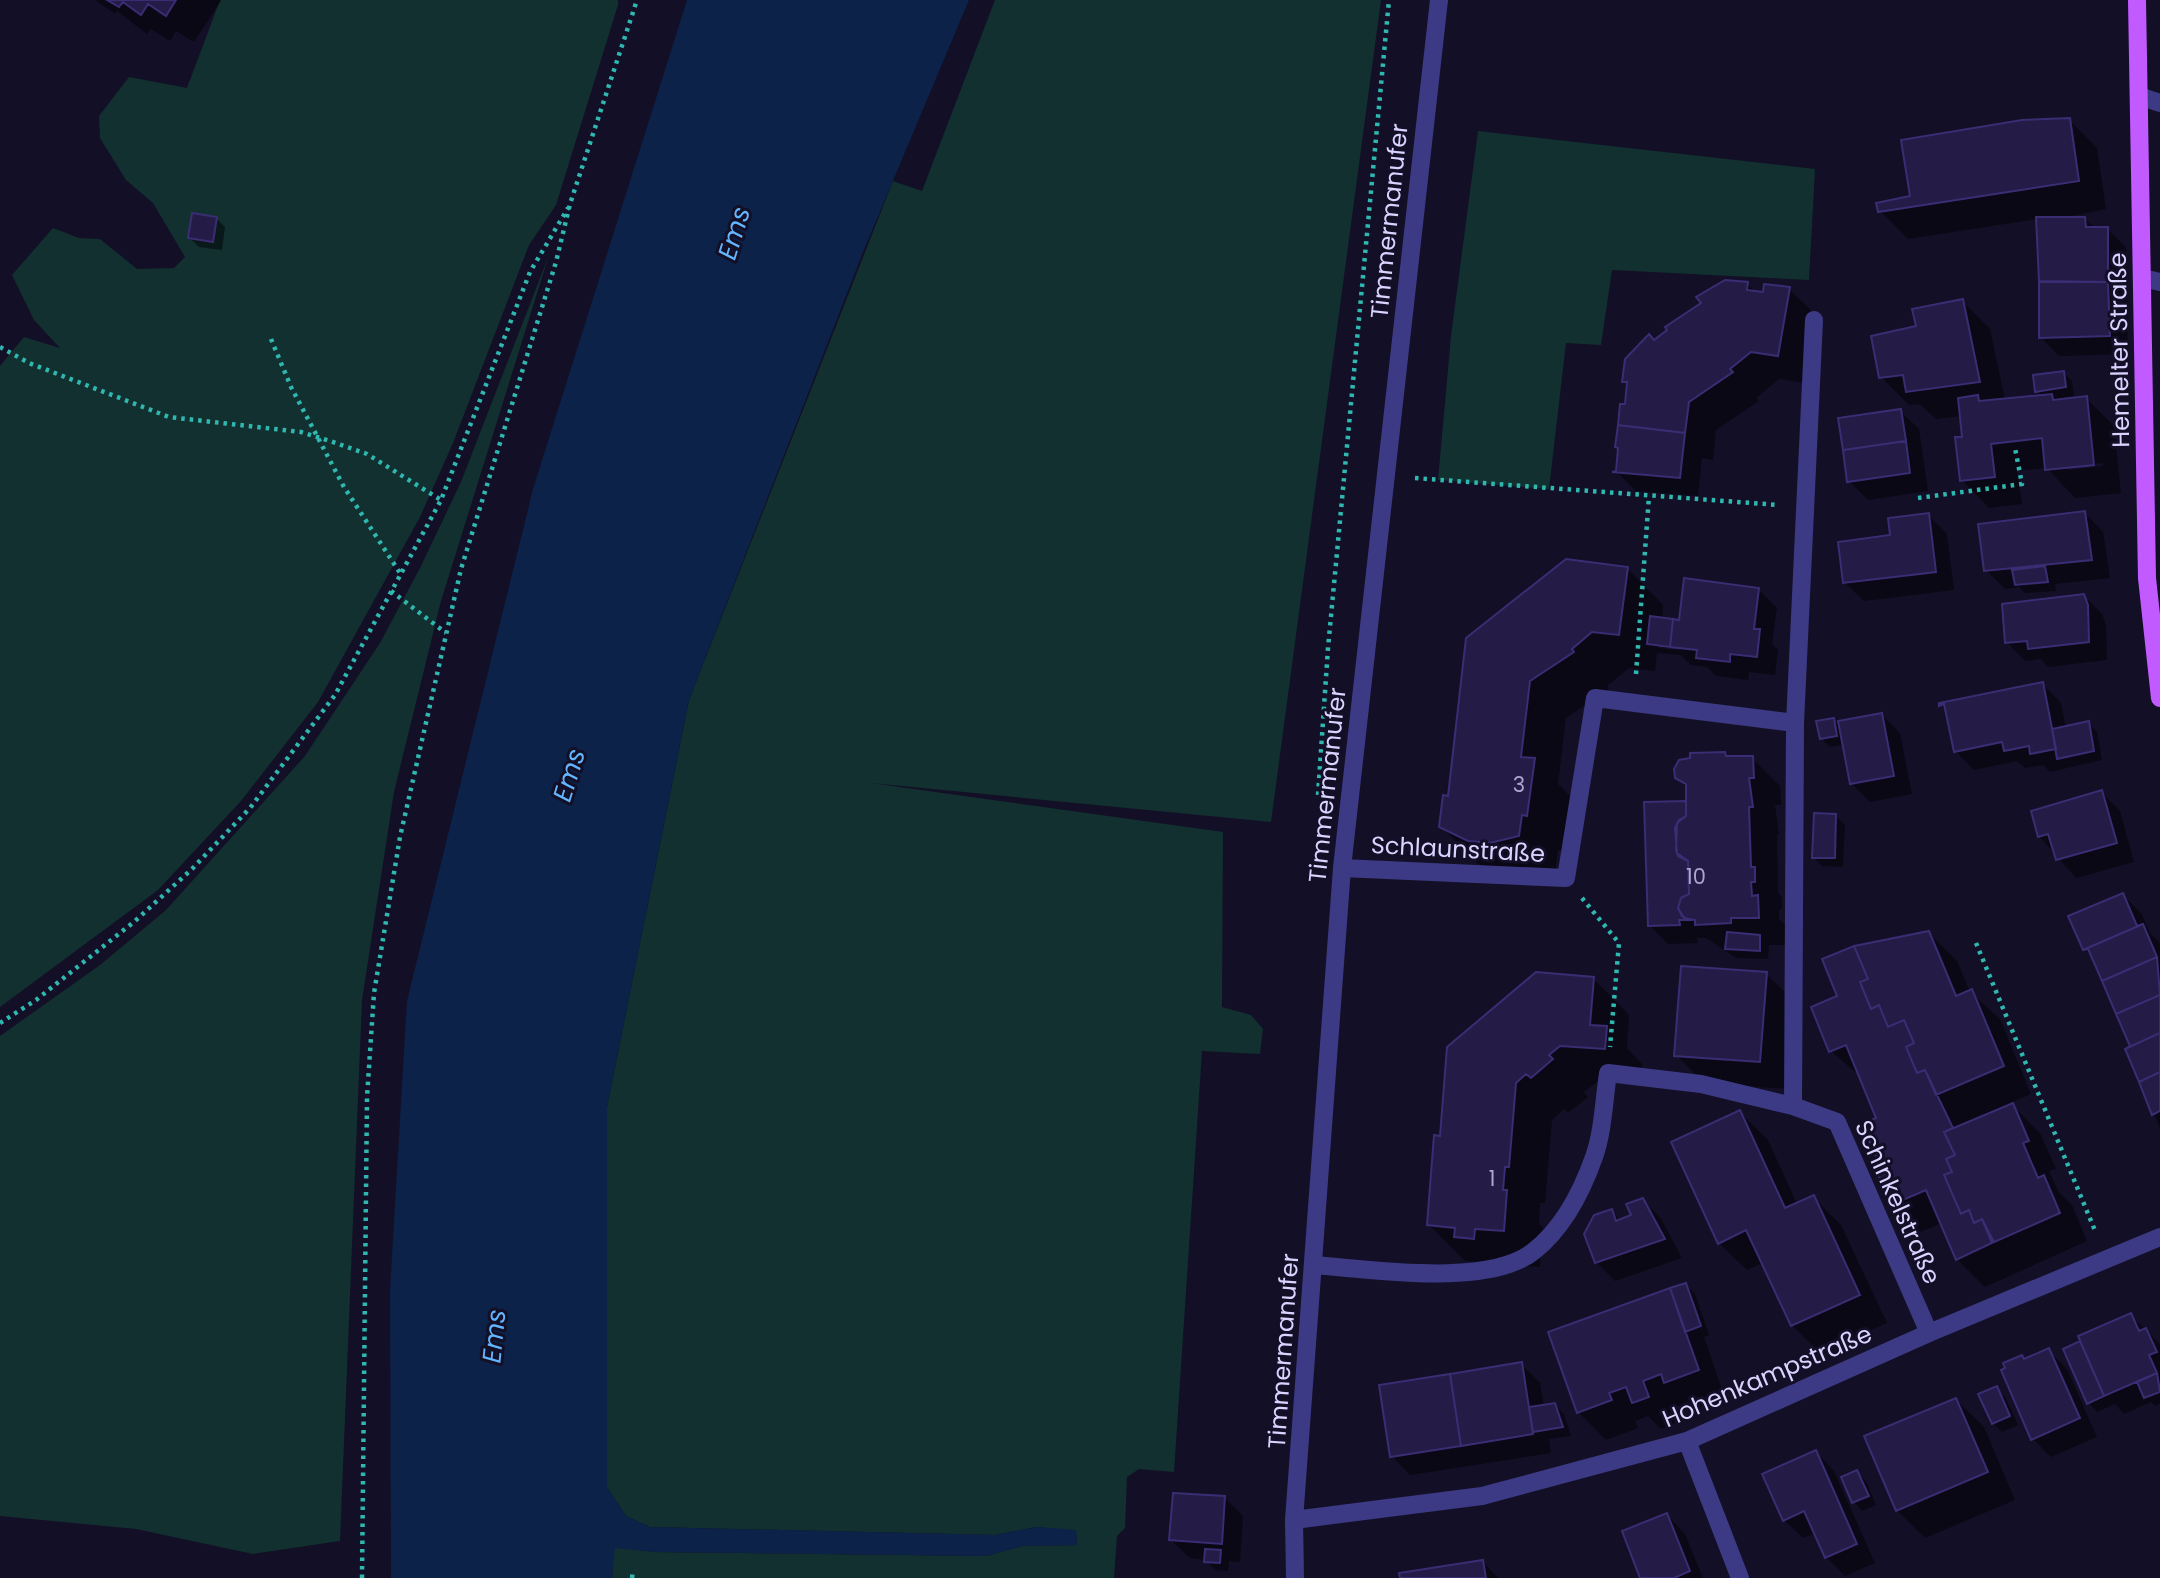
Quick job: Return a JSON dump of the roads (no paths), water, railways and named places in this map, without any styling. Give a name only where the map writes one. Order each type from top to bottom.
[{"type":"main road","name":"Hemelter Straße","points":[[2137,0],[2139,96],[2151,280],[2147,578],[2160,698]]},
{"type":"street","name":"Timmermanufer","points":[[1295,1578],[1294,1520],[1342,868],[1439,0]]},
{"type":"street","points":[[2139,96],[2160,103]]},
{"type":"street","points":[[1793,1106],[1791,951],[1795,723],[1814,320]]},
{"type":"street","name":"Schlaunstraße","points":[[1342,868],[1566,878],[1595,698],[1795,723]]},
{"type":"street","name":"Schinkelstraße","points":[[1314,1265],[1442,1275],[1487,1270],[1533,1253],[1564,1220],[1595,1156],[1608,1073],[1701,1084],[1793,1106],[1837,1122],[1929,1333]]},
{"type":"street","name":"Hohenkampstraße","points":[[1294,1520],[1482,1496],[1687,1441],[1929,1333],[2160,1237]]},
{"type":"street","points":[[1687,1441],[1740,1578]]},
{"type":"water","name":"Ems","points":[[687,0],[969,0],[863,252],[689,700],[607,1107],[607,1487],[626,1516],[650,1527],[995,1535],[1037,1527],[1076,1530],[1077,1545],[1022,1546],[986,1556],[655,1552],[615,1548],[612,1578],[391,1578],[390,1290],[407,1001],[533,489]]}]
